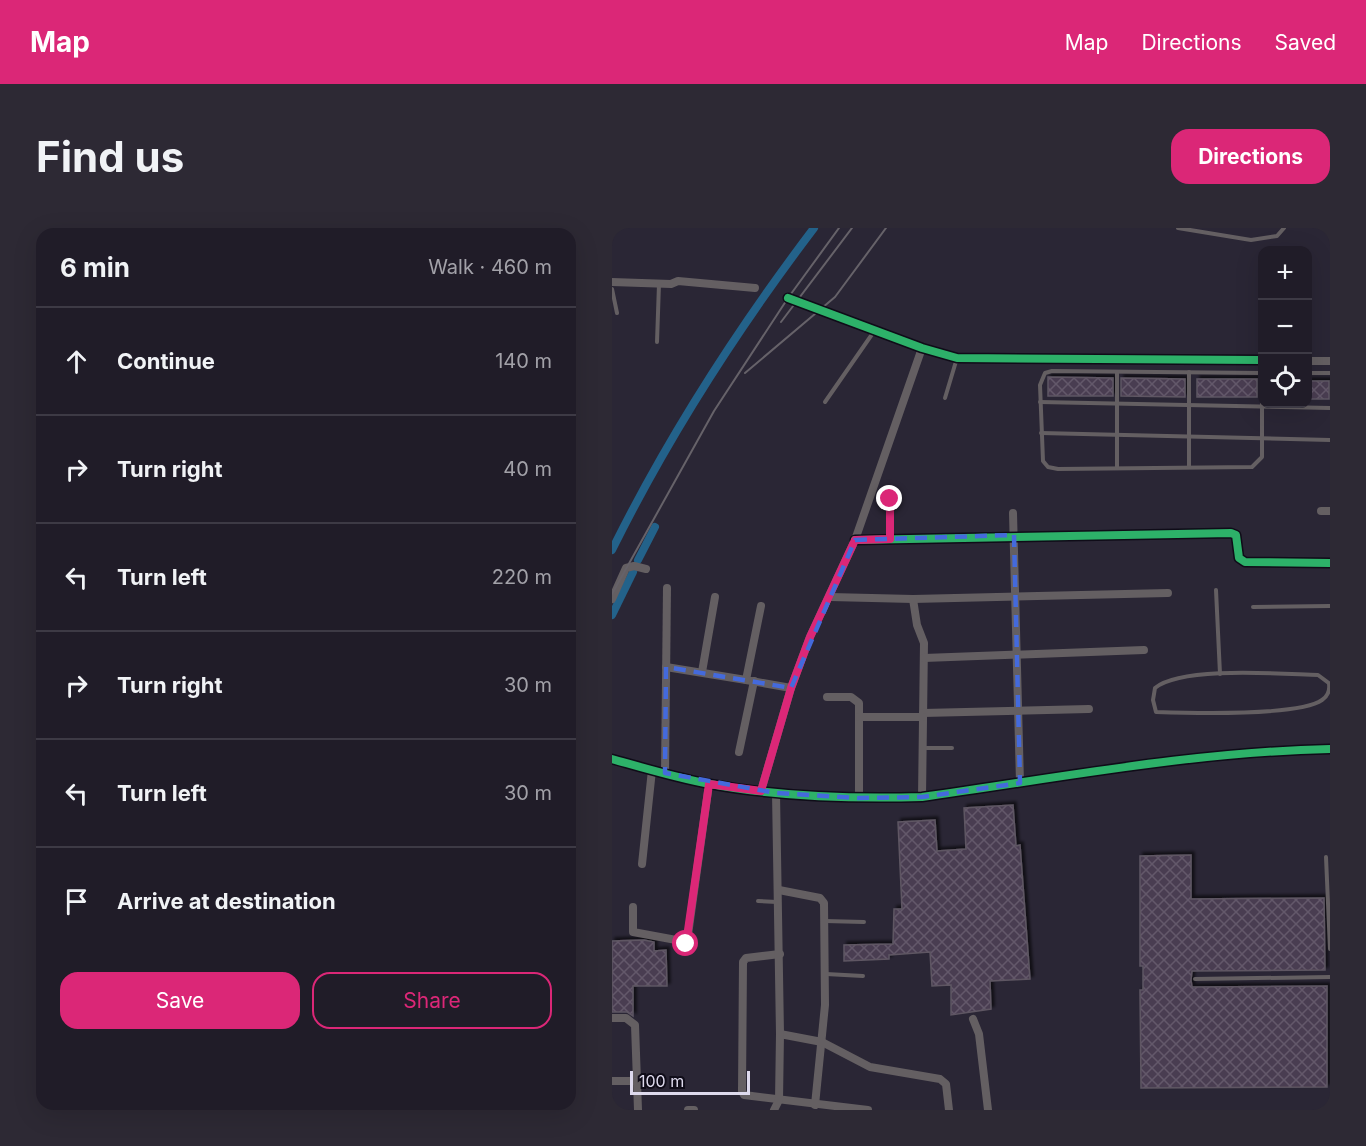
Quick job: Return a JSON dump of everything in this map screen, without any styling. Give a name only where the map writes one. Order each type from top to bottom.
[{"type":"street","points":[[612,282],[659,284],[678,281],[755,288]]},
{"type":"street","points":[[788,298],[922,348],[957,358],[1258,360]]},
{"type":"street","points":[[761,791],[791,688],[810,637],[855,540],[922,348]]},
{"type":"street","points":[[1312,361],[1330,361]]},
{"type":"street","points":[[1013,513],[1020,708],[1020,783]]},
{"type":"street","points":[[855,540],[1014,535],[1231,533],[1236,536],[1239,558],[1245,562],[1330,563]]},
{"type":"street","points":[[612,599],[626,568],[634,566],[646,569]]},
{"type":"street","points":[[665,772],[667,588]]},
{"type":"street","points":[[830,597],[914,599],[1168,593]]},
{"type":"street","points":[[702,672],[715,597]]},
{"type":"street","points":[[914,599],[917,625],[924,643],[922,797]]},
{"type":"street","points":[[739,752],[761,606]]},
{"type":"street","points":[[924,658],[1144,650]]},
{"type":"street","points":[[666,667],[791,688]]},
{"type":"street","points":[[827,697],[856,698],[859,707],[859,798]]},
{"type":"street","points":[[859,717],[1020,708],[1089,709]]},
{"type":"street","points":[[612,759],[709,784],[776,793],[859,798],[922,797],[1136,764],[1246,751],[1330,749]]},
{"type":"street","points":[[642,864],[652,770]]},
{"type":"street","points":[[633,907],[633,933],[687,942],[709,784]]},
{"type":"street","points":[[774,1110],[778,1100],[780,1034],[776,793]]},
{"type":"street","points":[[779,890],[820,898],[824,903],[825,974],[822,1042],[815,1105]]},
{"type":"street","points":[[780,954],[746,958],[743,962],[741,1090],[744,1095],[868,1110]]},
{"type":"street","points":[[612,1018],[626,1018],[635,1025],[638,1110]]},
{"type":"street","points":[[973,1019],[980,1034],[988,1110]]},
{"type":"street","points":[[780,1034],[822,1042],[870,1067],[940,1079],[946,1084],[949,1110]]},
{"type":"street","points":[[612,1081],[638,1081]]},
{"type":"street","points":[[688,1110],[694,1110]]},
{"type":"lane","points":[[1178,228],[1251,240],[1277,236],[1284,228]]},
{"type":"lane","points":[[657,342],[659,284]]},
{"type":"lane","points":[[612,289],[617,313]]},
{"type":"lane","points":[[825,402],[876,330]]},
{"type":"lane","points":[[945,398],[957,358]]},
{"type":"lane","points":[[1117,468],[1118,372]]},
{"type":"lane","points":[[1189,372],[1189,467]]},
{"type":"lane","points":[[1258,373],[1045,374],[1040,385],[1041,453],[1047,467],[1252,467],[1262,457],[1261,408]]},
{"type":"lane","points":[[1312,373],[1330,373]]},
{"type":"lane","points":[[1040,402],[1258,408]]},
{"type":"lane","points":[[1312,408],[1330,408]]},
{"type":"lane","points":[[1041,433],[1330,440]]},
{"type":"lane","points":[[890,499],[890,539]]},
{"type":"lane","points":[[1216,590],[1220,674]]},
{"type":"lane","points":[[1253,607],[1330,606]]},
{"type":"lane","points":[[1220,674],[1318,675],[1330,684],[1330,691],[1323,700],[1307,707],[1208,714],[1156,712],[1153,700],[1155,688],[1164,681],[1220,674]]},
{"type":"lane","points":[[922,748],[952,748]]},
{"type":"lane","points":[[1326,856],[1330,949]]},
{"type":"lane","points":[[758,901],[778,902]]},
{"type":"lane","points":[[825,921],[864,922]]},
{"type":"lane","points":[[825,974],[863,976]]},
{"type":"lane","points":[[1195,979],[1330,977]]},
{"type":"highlighted area","points":[[1014,535],[1020,783],[922,797],[859,798],[776,793],[665,773],[666,667],[791,688],[855,540]]},
{"type":"building","points":[[1048,377],[1113,378],[1113,396],[1048,396]]},
{"type":"building","points":[[1121,378],[1185,379],[1185,397],[1121,396]]},
{"type":"building","points":[[1197,379],[1257,379],[1257,397],[1197,397]]},
{"type":"building","points":[[1312,381],[1329,381],[1329,399],[1312,399]]},
{"type":"building","points":[[1013,805],[1016,846],[1020,845],[1030,979],[990,981],[991,1009],[951,1015],[951,985],[932,986],[930,952],[889,955],[889,959],[844,961],[844,945],[893,944],[894,909],[902,909],[898,822],[935,820],[937,851],[966,849],[964,808]]},
{"type":"building","points":[[1191,855],[1191,899],[1324,898],[1325,970],[1192,971],[1191,980],[1192,987],[1327,986],[1327,1087],[1141,1088],[1140,990],[1143,990],[1143,966],[1140,966],[1140,856]]},
{"type":"building","points":[[612,941],[654,942],[654,951],[666,950],[667,986],[633,986],[633,1016],[627,1012],[612,1012]]},
{"type":"waterway","points":[[612,550],[680,425],[759,304],[814,228]]},
{"type":"waterway","points":[[638,560],[655,527]]},
{"type":"waterway","points":[[612,615],[633,572]]},
{"type":"railway","points":[[612,594],[714,411],[788,298],[839,228]]},
{"type":"railway","points":[[781,322],[852,228]]},
{"type":"railway","points":[[745,373],[835,297],[886,228]]},
{"type":"cycle path","points":[[788,298],[922,348],[957,358],[1258,360]]},
{"type":"cycle path","points":[[855,540],[1231,533],[1236,535],[1239,558],[1245,562],[1330,563]]},
{"type":"cycle path","points":[[612,759],[685,779],[763,792],[895,798],[922,797],[1176,760],[1330,749]]},
{"type":"route","points":[[686,944],[709,784],[761,791],[791,688],[810,637],[855,540],[890,539],[890,499]]}]
